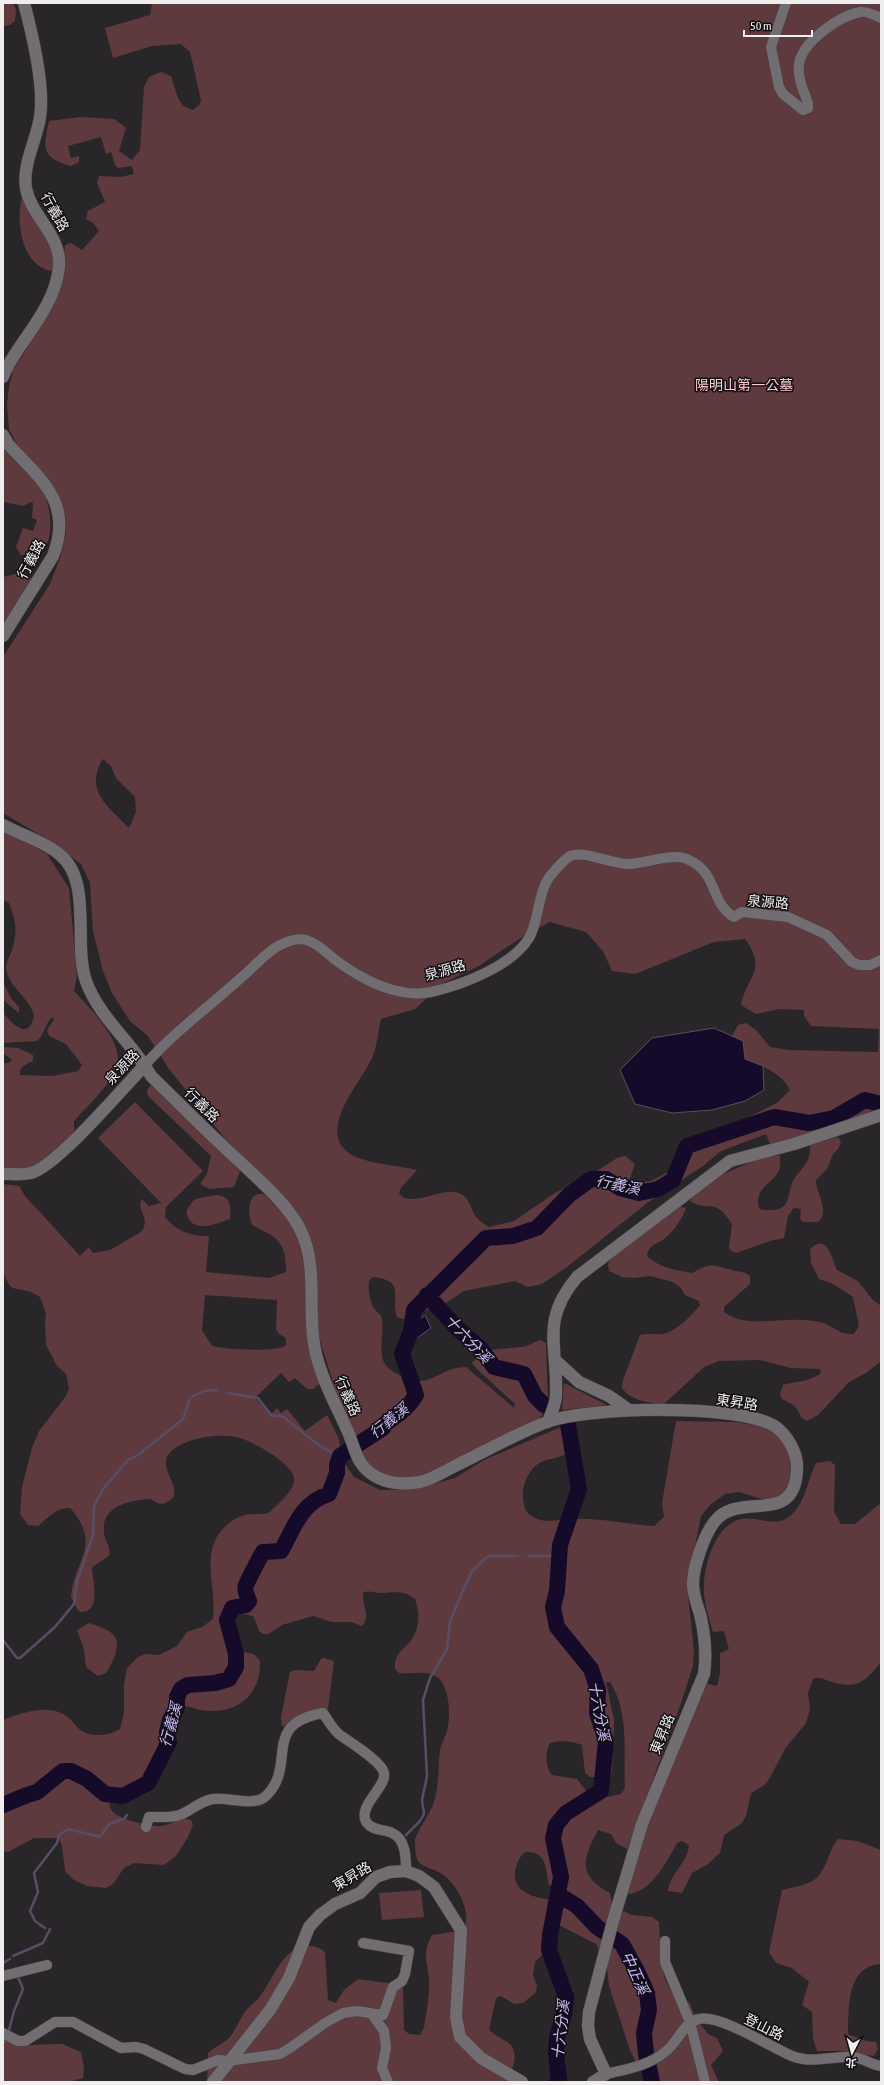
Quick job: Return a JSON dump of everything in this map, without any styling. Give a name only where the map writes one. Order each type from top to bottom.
[{"type":"street","name":"行義路","points":[[3,377],[12,358],[44,312],[53,292],[59,267],[58,250],[48,229],[30,201],[25,187],[25,173],[37,136],[41,107],[37,69],[24,3]]},
{"type":"street","points":[[786,3],[771,47],[779,87],[782,94],[803,110],[808,108],[808,103],[798,74],[801,54],[808,44],[838,21],[851,15],[861,12],[881,18]]},
{"type":"street","name":"行義路","points":[[3,435],[8,444],[49,488],[54,498],[59,524],[58,543],[53,556],[3,636]]},
{"type":"street","name":"行義路","points":[[3,825],[49,847],[68,862],[79,891],[81,942],[86,981],[100,1008],[145,1065],[151,1076],[286,1209],[300,1229],[311,1264],[313,1337],[319,1368],[332,1402],[348,1433],[357,1455],[366,1470],[378,1478],[397,1484],[423,1482],[548,1422]]},
{"type":"street","name":"泉源路","points":[[3,1174],[31,1173],[47,1164],[82,1133],[145,1065],[194,1017],[269,952],[289,941],[297,940],[313,942],[353,973],[390,989],[410,993],[430,992],[455,985],[502,965],[528,939],[534,926],[547,880],[560,864],[570,856],[580,855],[623,864],[646,863],[672,856],[682,857],[705,870],[724,909],[734,917],[742,912],[788,917],[827,935],[852,962],[859,965],[870,965],[881,960]]},
{"type":"street","points":[[548,1422],[556,1397],[554,1322],[561,1298],[577,1277],[596,1260],[730,1161],[794,1144],[881,1115]]},
{"type":"street","points":[[555,1360],[579,1382],[609,1396],[629,1410]]},
{"type":"street","points":[[548,1422],[591,1412],[629,1410]]},
{"type":"street","name":"東昇路","points":[[606,2074],[590,2039],[588,2026],[589,2012],[642,1824],[704,1674],[707,1653],[704,1632],[693,1585],[699,1556],[716,1520],[726,1512],[738,1508],[774,1505],[783,1502],[790,1495],[794,1486],[798,1466],[787,1437],[774,1426],[751,1417],[693,1412],[629,1410]]},
{"type":"street","points":[[146,1827],[149,1817],[179,1815],[200,1802],[213,1799],[236,1799],[254,1803],[266,1797],[281,1768],[283,1738],[290,1727],[313,1715],[323,1713],[340,1735],[363,1751],[383,1770],[384,1776],[379,1788],[364,1810],[367,1823],[375,1829],[392,1833],[400,1840],[405,1851],[406,1871],[419,1876],[434,1887],[461,1930],[456,2017],[460,2037],[481,2058],[522,2082]]},
{"type":"street","name":"東昇路","points":[[213,2082],[228,2061],[270,2010],[289,1978],[309,1927],[320,1915],[335,1904],[360,1892],[376,1877],[390,1872],[406,1871]]},
{"type":"street","points":[[665,1941],[665,1962],[690,2022],[705,2082]]},
{"type":"street","points":[[3,2033],[18,2042],[25,2041],[55,2022],[72,2022],[121,2048],[144,2048],[185,2069],[193,2070],[218,2060],[228,2061],[280,2054],[325,2023],[343,2013],[357,2010],[383,2015],[388,1996],[393,1987],[402,1981],[406,1974],[409,1951],[363,1943]]},
{"type":"street","points":[[3,1976],[47,1966]]},
{"type":"street","points":[[371,2013],[384,2031],[386,2048],[382,2068],[388,2082]]},
{"type":"street","name":"登山路","points":[[690,2022],[700,2018],[718,2020],[792,2056],[807,2060],[853,2057],[881,2066]]},
{"type":"street","points":[[593,2082],[606,2074],[647,2063],[670,2048],[690,2022]]},
{"type":"green space","points":[[3,3],[13,3],[16,9],[15,21],[10,25],[3,26]]},
{"type":"green space","name":"陽明山第一公墓","points":[[152,3],[881,3],[881,1108],[814,1132],[770,1144],[766,1134],[721,1151],[703,1166],[647,1203],[567,1267],[542,1284],[528,1287],[515,1281],[464,1291],[446,1303],[403,1319],[397,1317],[395,1309],[394,1286],[384,1279],[373,1277],[369,1281],[369,1292],[370,1300],[374,1308],[382,1318],[381,1350],[383,1360],[387,1367],[392,1371],[410,1380],[427,1380],[456,1368],[466,1367],[514,1408],[515,1404],[472,1363],[483,1353],[495,1349],[522,1347],[540,1340],[546,1343],[548,1404],[537,1423],[418,1478],[397,1479],[365,1467],[337,1395],[319,1337],[302,1224],[223,1136],[169,1069],[148,1036],[130,1021],[112,993],[103,971],[93,931],[90,883],[81,864],[52,842],[3,813],[3,657],[50,584],[60,558],[66,533],[65,516],[57,491],[18,447],[9,429],[7,405],[9,387],[13,370],[53,308],[62,273],[65,245],[71,243],[82,250],[99,231],[93,223],[86,219],[88,211],[105,202],[97,183],[99,176],[120,177],[134,174],[132,166],[118,168],[115,165],[111,152],[106,154],[101,137],[68,146],[71,158],[79,156],[79,162],[71,166],[61,163],[49,155],[46,151],[45,145],[47,130],[49,121],[81,117],[114,119],[126,128],[119,151],[132,160],[140,150],[144,87],[149,77],[161,72],[171,76],[178,98],[183,106],[193,110],[199,105],[201,100],[190,52],[181,44],[152,46],[113,58],[105,28],[150,15]],"holes":[[[103,759],[111,766],[116,778],[135,797],[136,812],[129,828],[107,805],[97,789],[96,780],[98,770]],[[550,922],[586,932],[603,951],[612,971],[635,974],[714,942],[745,939],[752,950],[755,959],[755,966],[754,974],[741,1005],[756,1014],[779,1009],[804,1010],[804,1016],[811,1026],[879,1029],[878,1052],[788,1050],[770,1047],[756,1030],[746,1023],[738,1025],[732,1036],[743,1041],[745,1059],[765,1067],[777,1075],[790,1090],[777,1103],[723,1130],[690,1140],[677,1153],[668,1172],[651,1181],[632,1183],[629,1181],[635,1164],[625,1156],[617,1158],[594,1173],[555,1193],[514,1221],[488,1227],[476,1217],[468,1200],[459,1193],[446,1192],[415,1199],[402,1197],[399,1193],[401,1188],[417,1170],[372,1162],[356,1157],[349,1153],[340,1143],[337,1132],[339,1119],[344,1106],[374,1054],[381,1019],[415,1009],[443,983],[479,966],[525,935]]]},
{"type":"green space","points":[[23,193],[41,224],[57,259],[52,271],[41,267],[33,260],[22,240],[20,215]]},
{"type":"green space","points":[[3,445],[15,461],[39,483],[46,497],[50,517],[49,537],[47,544],[42,550],[32,554],[21,555],[16,547],[23,528],[33,531],[37,520],[32,518],[33,503],[31,502],[23,506],[3,502]]},
{"type":"green space","points":[[23,574],[33,579],[3,626],[3,577]]},
{"type":"green space","points":[[3,829],[47,854],[69,888],[77,975],[74,991],[105,1027],[112,1038],[118,1059],[116,1069],[108,1083],[74,1121],[74,1131],[65,1142],[48,1158],[41,1162],[25,1169],[13,1170],[3,1170],[3,1063],[9,1063],[12,1060],[3,1053],[3,1047],[18,1048],[33,1055],[33,1061],[20,1070],[20,1075],[52,1076],[78,1071],[82,1065],[66,1044],[49,1036],[47,1030],[54,1019],[52,1017],[37,1041],[3,1043],[3,1013],[16,1026],[25,1029],[32,1023],[34,1015],[28,1003],[11,981],[6,968],[14,943],[16,931],[15,921],[9,903],[3,900]]},
{"type":"green space","points":[[3,982],[11,998],[19,1007],[19,1013],[3,1000]]},
{"type":"green space","points":[[153,1083],[240,1171],[234,1187],[209,1189],[200,1184],[207,1174],[211,1156],[148,1096],[147,1090]]},
{"type":"green space","points":[[135,1102],[203,1171],[166,1207],[165,1217],[174,1226],[185,1232],[209,1236],[206,1272],[269,1278],[286,1272],[284,1253],[279,1242],[268,1233],[252,1225],[249,1210],[251,1200],[254,1196],[264,1194],[295,1226],[306,1274],[319,1384],[313,1389],[307,1389],[295,1378],[289,1382],[281,1373],[255,1398],[271,1414],[277,1408],[281,1413],[287,1409],[305,1431],[327,1415],[338,1437],[345,1464],[354,1477],[380,1490],[414,1489],[455,1478],[484,1460],[561,1427],[564,1428],[567,1446],[566,1454],[538,1464],[529,1473],[525,1481],[523,1501],[528,1514],[539,1520],[552,1521],[590,1519],[654,1526],[664,1517],[662,1503],[676,1421],[737,1422],[770,1428],[782,1438],[792,1467],[791,1481],[785,1492],[776,1498],[762,1499],[739,1492],[725,1494],[710,1505],[701,1516],[687,1586],[694,1651],[693,1666],[678,1712],[627,1849],[616,1843],[611,1834],[598,1830],[586,1858],[587,1873],[592,1880],[610,1893],[612,1906],[632,1915],[652,1917],[659,1922],[661,1962],[665,1979],[672,1992],[689,2002],[695,2017],[708,2034],[717,2038],[723,2051],[711,2065],[719,2082],[646,2082],[630,2050],[609,1986],[607,1967],[596,1944],[555,1923],[544,1953],[535,1962],[533,1975],[537,1986],[536,1992],[523,2003],[514,2004],[501,1996],[496,1998],[489,2029],[510,2044],[513,2049],[513,2065],[507,2082],[207,2082],[208,2053],[230,2037],[245,2011],[257,2000],[284,1959],[294,1950],[306,1946],[318,1947],[325,1952],[328,2000],[336,2003],[344,1990],[358,1979],[401,1985],[403,1986],[404,2030],[409,2034],[420,2035],[424,2028],[429,1993],[426,1953],[429,1942],[432,1935],[458,1931],[465,1926],[466,1912],[461,1897],[447,1878],[420,1863],[416,1853],[416,1837],[435,1799],[440,1751],[447,1731],[449,1710],[445,1687],[437,1677],[427,1673],[399,1673],[395,1669],[396,1658],[416,1631],[418,1622],[415,1599],[406,1594],[398,1592],[378,1593],[369,1591],[363,1593],[366,1619],[362,1626],[351,1622],[332,1622],[313,1616],[282,1625],[269,1634],[263,1634],[259,1631],[254,1617],[242,1614],[231,1620],[232,1650],[254,1654],[260,1661],[256,1685],[251,1694],[235,1707],[224,1710],[200,1710],[181,1705],[170,1709],[164,1724],[154,1768],[149,1780],[141,1791],[129,1799],[110,1803],[110,1808],[114,1813],[121,1817],[148,1825],[161,1826],[183,1819],[191,1820],[193,1825],[188,1837],[176,1856],[164,1865],[134,1863],[124,1868],[113,1884],[106,1888],[87,1886],[74,1880],[65,1871],[62,1846],[59,1838],[34,1838],[8,1852],[3,1851],[3,1720],[32,1711],[47,1710],[64,1714],[79,1729],[89,1734],[100,1735],[111,1733],[120,1729],[124,1713],[124,1684],[127,1668],[138,1657],[145,1654],[159,1655],[177,1646],[187,1632],[202,1627],[213,1619],[214,1608],[211,1573],[212,1550],[215,1540],[222,1530],[238,1517],[248,1514],[269,1513],[287,1495],[294,1482],[293,1475],[282,1462],[264,1449],[240,1438],[232,1436],[211,1436],[189,1441],[180,1445],[172,1450],[167,1457],[166,1462],[166,1467],[174,1488],[173,1498],[162,1504],[151,1499],[133,1501],[116,1507],[110,1512],[104,1527],[105,1538],[109,1548],[109,1556],[92,1567],[94,1602],[91,1608],[86,1611],[79,1612],[71,1597],[73,1584],[86,1543],[80,1521],[70,1508],[56,1511],[38,1526],[28,1525],[20,1514],[22,1487],[32,1448],[39,1431],[66,1396],[69,1388],[66,1374],[57,1366],[46,1345],[46,1313],[40,1297],[31,1292],[13,1288],[9,1285],[3,1272],[3,1184],[19,1186],[25,1196],[80,1256],[89,1247],[93,1253],[110,1250],[141,1232],[145,1222],[140,1207],[142,1199],[149,1206],[161,1203],[98,1138]],"holes":[[[205,1295],[277,1300],[276,1329],[279,1334],[286,1338],[286,1345],[273,1349],[262,1350],[212,1346],[202,1330]],[[606,1682],[610,1682],[616,1694],[623,1720],[625,1788],[621,1794],[607,1797],[588,1793],[577,1779],[552,1775],[547,1764],[548,1747],[550,1743],[566,1741],[582,1745],[585,1773],[590,1777],[610,1777],[612,1772],[614,1720]],[[525,1852],[532,1852],[538,1854],[542,1858],[546,1867],[549,1885],[556,1886],[554,1900],[533,1896],[517,1885],[515,1871],[518,1860]]]},
{"type":"green space","points":[[838,1137],[841,1142],[838,1149],[833,1154],[827,1169],[816,1180],[823,1208],[822,1218],[818,1222],[803,1222],[800,1219],[801,1209],[794,1208],[788,1216],[784,1238],[770,1241],[736,1253],[730,1250],[729,1247],[732,1224],[726,1215],[716,1207],[697,1205],[690,1201],[692,1197],[724,1174],[758,1159],[780,1155],[779,1170],[773,1179],[762,1190],[758,1201],[759,1208],[761,1209],[780,1209],[784,1206],[788,1198],[794,1179],[804,1167],[808,1159],[810,1144]]},
{"type":"green space","points":[[216,1195],[225,1197],[229,1202],[230,1219],[208,1226],[202,1226],[193,1223],[188,1218],[187,1210],[195,1199]]},
{"type":"green space","points":[[677,1206],[686,1208],[685,1212],[671,1233],[653,1245],[649,1249],[647,1256],[662,1266],[680,1271],[692,1273],[704,1267],[716,1266],[748,1274],[750,1276],[750,1284],[724,1307],[724,1312],[741,1320],[808,1320],[826,1324],[842,1333],[854,1334],[859,1326],[853,1297],[833,1284],[819,1279],[811,1263],[810,1249],[816,1245],[825,1245],[831,1254],[837,1270],[858,1281],[872,1299],[881,1306],[881,1361],[866,1373],[849,1382],[818,1415],[807,1421],[802,1418],[795,1406],[782,1399],[780,1394],[783,1385],[813,1378],[821,1373],[820,1369],[791,1368],[760,1360],[719,1361],[704,1367],[663,1405],[646,1402],[630,1396],[622,1388],[623,1380],[640,1335],[662,1334],[673,1330],[688,1318],[700,1305],[699,1301],[685,1295],[681,1288],[673,1282],[650,1276],[634,1278],[622,1277],[609,1271],[608,1264],[611,1257]]},
{"type":"green space","points":[[564,1383],[607,1405],[562,1409]]},
{"type":"green space","points":[[830,1461],[835,1465],[834,1512],[841,1524],[855,1524],[881,1503],[881,1662],[870,1675],[859,1683],[847,1685],[820,1678],[813,1679],[808,1693],[810,1709],[806,1723],[785,1749],[768,1781],[763,1786],[751,1793],[746,1816],[741,1824],[724,1835],[720,1853],[708,1864],[692,1873],[682,1893],[668,1891],[672,1879],[686,1857],[688,1851],[689,1845],[682,1841],[677,1843],[663,1867],[651,1883],[636,1893],[627,1894],[643,1837],[705,1683],[717,1686],[720,1673],[720,1653],[729,1649],[724,1631],[713,1632],[705,1602],[705,1575],[714,1544],[719,1535],[733,1522],[742,1519],[754,1519],[778,1522],[789,1517],[803,1499],[816,1463]]},
{"type":"green space","points":[[89,1623],[110,1632],[117,1641],[115,1656],[110,1666],[106,1673],[98,1676],[86,1667],[84,1649],[77,1630]]},
{"type":"green space","points":[[324,1658],[334,1661],[328,1709],[290,1725],[282,1726],[281,1717],[290,1672],[295,1670],[314,1671],[321,1659]]},
{"type":"green space","points":[[838,1839],[857,1841],[881,1850],[881,1964],[870,1967],[861,1972],[855,1980],[850,2001],[848,2024],[848,2034],[866,2041],[876,2042],[878,2049],[874,2056],[839,2051],[817,2051],[813,2038],[812,2012],[802,2005],[809,1982],[792,1968],[776,1963],[769,1952],[782,1890],[803,1885],[817,1878],[823,1870]]},
{"type":"green space","points":[[421,1890],[424,1917],[382,1920],[379,1893]]},
{"type":"green space","points":[[3,2037],[27,2045],[62,2044],[81,2052],[84,2068],[83,2078],[68,2082],[3,2082]]},
{"type":"shaded area","points":[[714,1028],[743,1041],[745,1059],[763,1066],[764,1090],[745,1101],[712,1110],[672,1113],[635,1104],[620,1070],[652,1038]]},
{"type":"shaded area","points":[[425,1315],[431,1328],[417,1338],[413,1334],[419,1320]]},
{"type":"waterway","name":"行義溪","points":[[3,1805],[37,1792],[63,1771],[71,1771],[87,1779],[105,1794],[123,1796],[148,1783],[169,1742],[167,1732],[170,1720],[177,1708],[177,1697],[181,1689],[188,1685],[215,1683],[229,1679],[236,1667],[236,1654],[227,1620],[232,1608],[246,1605],[249,1601],[245,1587],[263,1552],[281,1551],[295,1524],[305,1509],[319,1498],[329,1494],[337,1473],[337,1465],[340,1456],[383,1428],[385,1424],[413,1400],[416,1395],[402,1354],[411,1331],[414,1310],[486,1238],[513,1236],[537,1228],[569,1195],[591,1179],[606,1179],[620,1188],[639,1193],[658,1189],[673,1180],[687,1146],[774,1117],[809,1123],[834,1118],[865,1100],[881,1104]]},
{"type":"waterway","name":"十六分溪","points":[[427,1295],[457,1328],[481,1349],[494,1367],[524,1374],[535,1396],[544,1405]]},
{"type":"waterway","points":[[3,1640],[17,1658],[20,1658],[55,1627],[74,1604],[77,1581],[93,1535],[94,1506],[103,1489],[128,1460],[138,1455],[183,1419],[190,1398],[204,1391],[217,1390]]},
{"type":"waterway","points":[[228,1393],[258,1398],[272,1416],[282,1416],[317,1444],[340,1456]]},
{"type":"waterway","name":"十六分溪","points":[[557,2082],[559,2079],[556,2053],[557,2037],[564,2014],[566,1997],[549,1950],[550,1935],[561,1877],[553,1838],[556,1825],[566,1813],[601,1791],[606,1741],[597,1713],[598,1690],[591,1669],[557,1627],[553,1607],[557,1591],[560,1545],[579,1489],[568,1425]]},
{"type":"waterway","points":[[406,1835],[420,1821],[424,1814],[422,1800],[427,1776],[423,1700],[430,1678],[447,1649],[450,1622],[472,1571],[487,1557],[518,1556]]},
{"type":"waterway","points":[[528,1556],[559,1556]]},
{"type":"waterway","points":[[45,1928],[35,1921],[30,1911],[38,1892],[34,1873],[57,1843],[59,1835],[68,1829],[100,1837],[109,1824],[124,1819],[127,1815]]},
{"type":"waterway","name":"中正溪","points":[[559,1895],[577,1906],[597,1927],[622,1944],[637,1971],[647,1993],[649,2010],[644,2033],[646,2054],[652,2082]]},
{"type":"waterway","points":[[13,1956],[43,1943],[50,1929]]},
{"type":"waterway","points":[[3,1963],[10,1959]]},
{"type":"waterway","points":[[9,2030],[14,2011],[23,1989],[18,1977],[15,1977]]}]
